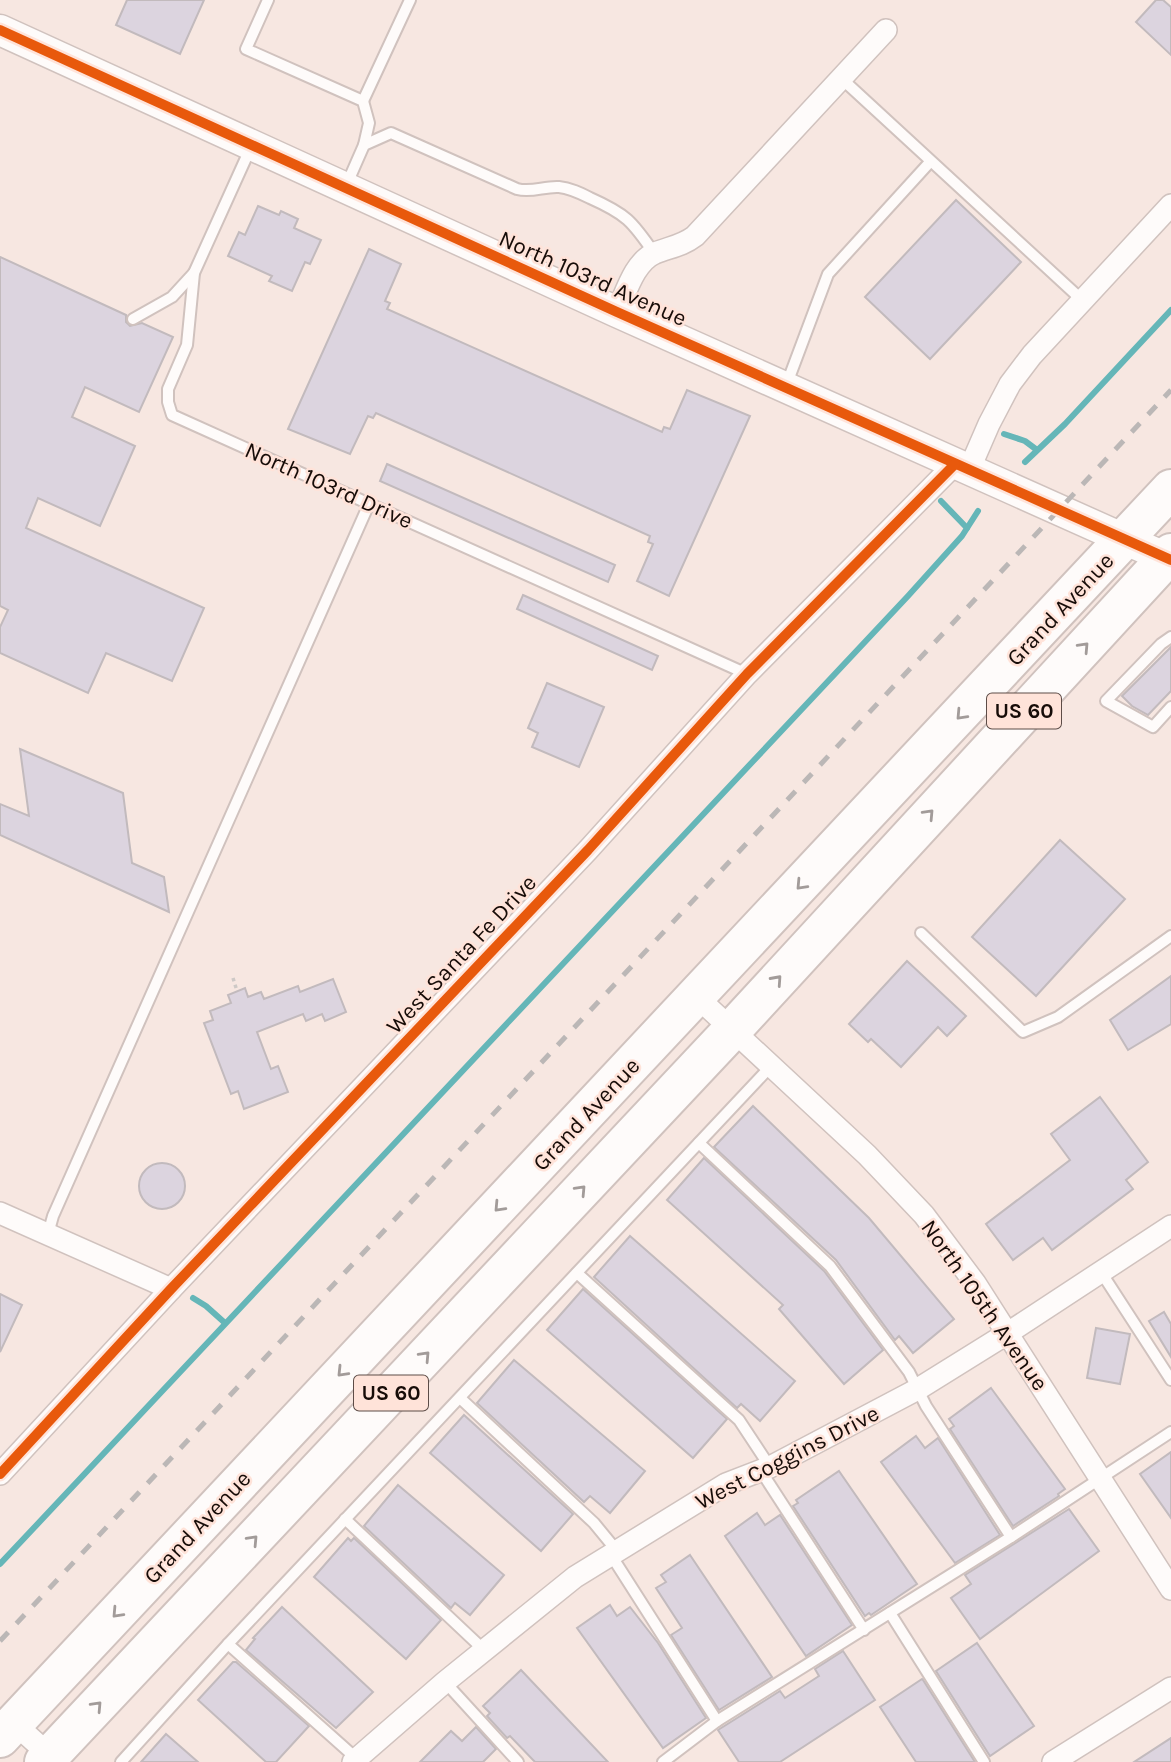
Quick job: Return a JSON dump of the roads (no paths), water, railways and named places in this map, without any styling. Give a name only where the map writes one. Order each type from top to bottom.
[{"type":"highway","name":"Grand Avenue","points":[[7,1730],[1171,489]]},
{"type":"highway","name":"Grand Avenue","points":[[50,1760],[732,1030],[1169,557]]},
{"type":"street","name":"North 103rd Avenue","points":[[0,30],[617,312],[1124,540],[1169,557]]},
{"type":"street","points":[[617,312],[638,268],[645,260],[695,236],[887,30]]},
{"type":"street","name":"West Santa Fe Drive","points":[[0,1474],[171,1289],[587,850],[747,674],[962,467],[1010,384],[1032,355],[1171,205]]},
{"type":"street","name":"North 105th Avenue","points":[[697,997],[897,1185],[950,1249],[1008,1334],[1171,1588]]},
{"type":"street","points":[[0,1213],[171,1289]]},
{"type":"street","name":"West Coggins Drive","points":[[355,1760],[445,1682],[575,1577],[726,1484],[766,1469],[918,1389],[1008,1334],[1171,1226]]},
{"type":"street","points":[[1053,1762],[1171,1688]]},
{"type":"street","points":[[7,1730],[50,1760]]},
{"type":"lane","points":[[268,0],[246,49],[363,101]]},
{"type":"lane","points":[[345,188],[364,145],[369,123],[363,101],[410,0]]},
{"type":"lane","points":[[842,79],[1082,300]]},
{"type":"lane","points":[[364,145],[391,133],[517,189],[529,192],[556,187],[568,188],[619,211],[636,227],[654,254]]},
{"type":"lane","name":"North 103rd Drive","points":[[252,145],[194,273],[187,345],[168,389],[167,402],[172,415],[747,674]]},
{"type":"lane","points":[[786,388],[828,274],[930,162]]},
{"type":"lane","points":[[133,318],[172,297],[194,273]]},
{"type":"lane","points":[[48,1234],[52,1216],[369,504]]},
{"type":"lane","points":[[1171,637],[1106,701],[1153,727],[1171,707]]},
{"type":"lane","points":[[921,933],[1023,1032],[1058,1017],[1171,936]]},
{"type":"lane","points":[[121,1762],[228,1644],[771,1066]]},
{"type":"lane","points":[[699,1143],[830,1266],[909,1372],[926,1406],[1011,1537]]},
{"type":"lane","points":[[577,1272],[739,1420],[864,1630]]},
{"type":"lane","points":[[1101,1272],[1171,1380]]},
{"type":"lane","points":[[460,1398],[594,1522],[717,1721]]},
{"type":"lane","points":[[663,1762],[717,1721],[1011,1537],[1171,1432]]},
{"type":"lane","points":[[345,1519],[484,1650]]},
{"type":"lane","points":[[890,1613],[984,1762]]},
{"type":"lane","points":[[228,1644],[355,1760]]},
{"type":"lane","points":[[445,1682],[518,1762]]},
{"type":"waterway","points":[[1025,462],[1065,424],[1171,310]]},
{"type":"waterway","points":[[1004,434],[1025,441],[1037,450]]},
{"type":"waterway","points":[[941,501],[967,528]]},
{"type":"waterway","points":[[0,1564],[908,596],[962,536],[978,511]]},
{"type":"waterway","points":[[193,1298],[225,1323]]},
{"type":"railway","points":[[0,1641],[1171,390]]}]
